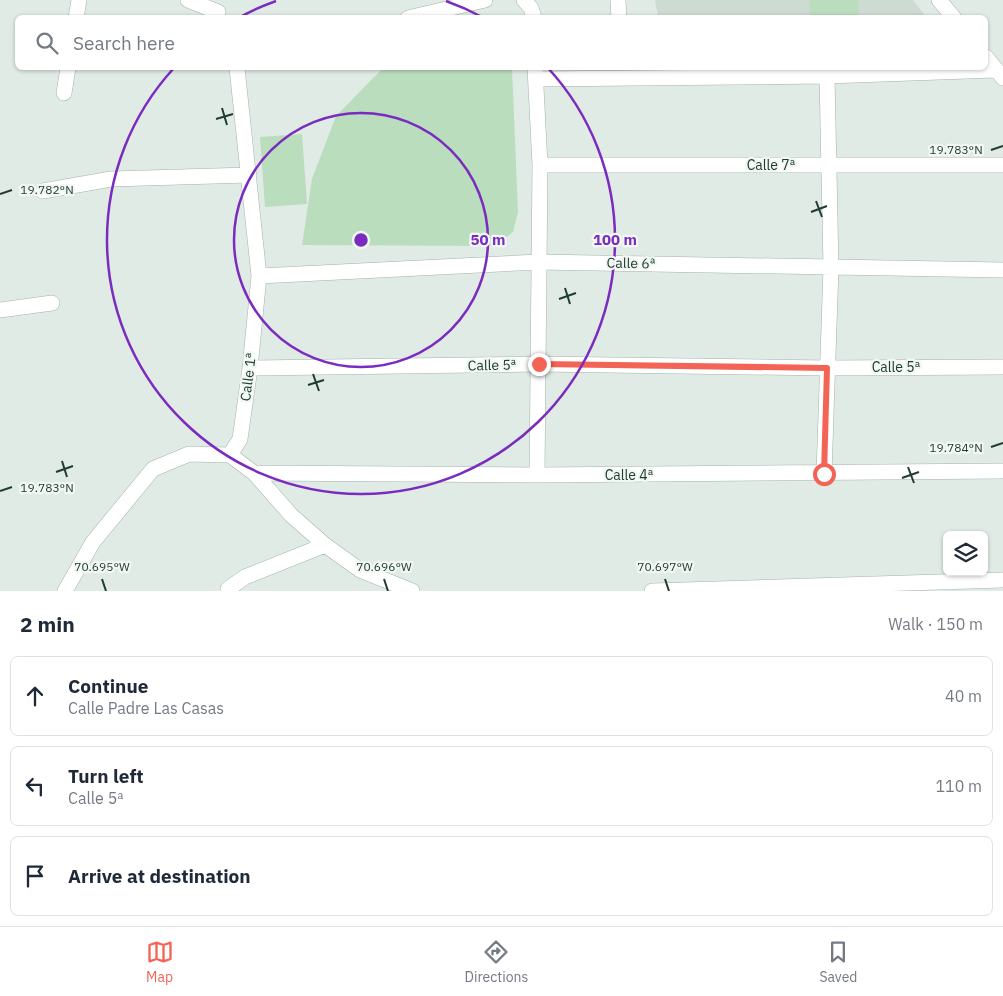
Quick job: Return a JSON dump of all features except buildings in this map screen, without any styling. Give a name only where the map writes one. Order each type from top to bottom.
[{"type":"street","points":[[76,15],[79,0]]},
{"type":"street","points":[[188,0],[220,10]]},
{"type":"street","points":[[421,15],[485,0]]},
{"type":"street","points":[[524,0],[531,8],[533,15]]},
{"type":"street","points":[[618,0],[619,15]]},
{"type":"street","points":[[940,0],[952,15]]},
{"type":"street","points":[[988,60],[999,74]]},
{"type":"street","points":[[64,93],[68,70]]},
{"type":"street","name":"Calle 1ª","points":[[230,455],[240,439],[250,368],[259,276],[237,70]]},
{"type":"street","points":[[537,475],[540,165],[536,73],[827,76],[999,74]]},
{"type":"street","points":[[824,474],[830,266],[827,76]]},
{"type":"street","name":"Calle 7ª","points":[[540,165],[1003,165]]},
{"type":"street","points":[[43,191],[111,179],[249,175]]},
{"type":"street","name":"Calle 6ª","points":[[259,276],[538,262],[1003,270]]},
{"type":"street","points":[[0,310],[52,303]]},
{"type":"street","name":"Calle 5ª","points":[[250,368],[539,364],[827,368],[1003,367]]},
{"type":"street","points":[[65,591],[93,542],[153,469],[189,454],[230,455],[254,473],[291,515],[325,545],[360,570],[412,591]]},
{"type":"street","name":"Calle 4ª","points":[[254,473],[537,475],[824,474],[1003,470]]},
{"type":"street","points":[[228,589],[245,577],[325,545]]},
{"type":"street","points":[[652,591],[833,588],[1003,580]]},
{"type":"shaded area","points":[[655,0],[913,0],[924,15],[658,15]]},
{"type":"shaded area","points":[[666,70],[726,70],[666,71]]},
{"type":"green space","points":[[809,0],[858,0],[859,15],[810,15]]},
{"type":"green space","points":[[381,70],[512,70],[518,212],[513,232],[495,246],[302,245],[312,179],[336,116]]},
{"type":"green space","points":[[302,134],[307,204],[265,207],[260,137]]},
{"type":"route","points":[[539,364],[827,368],[824,474]]}]
